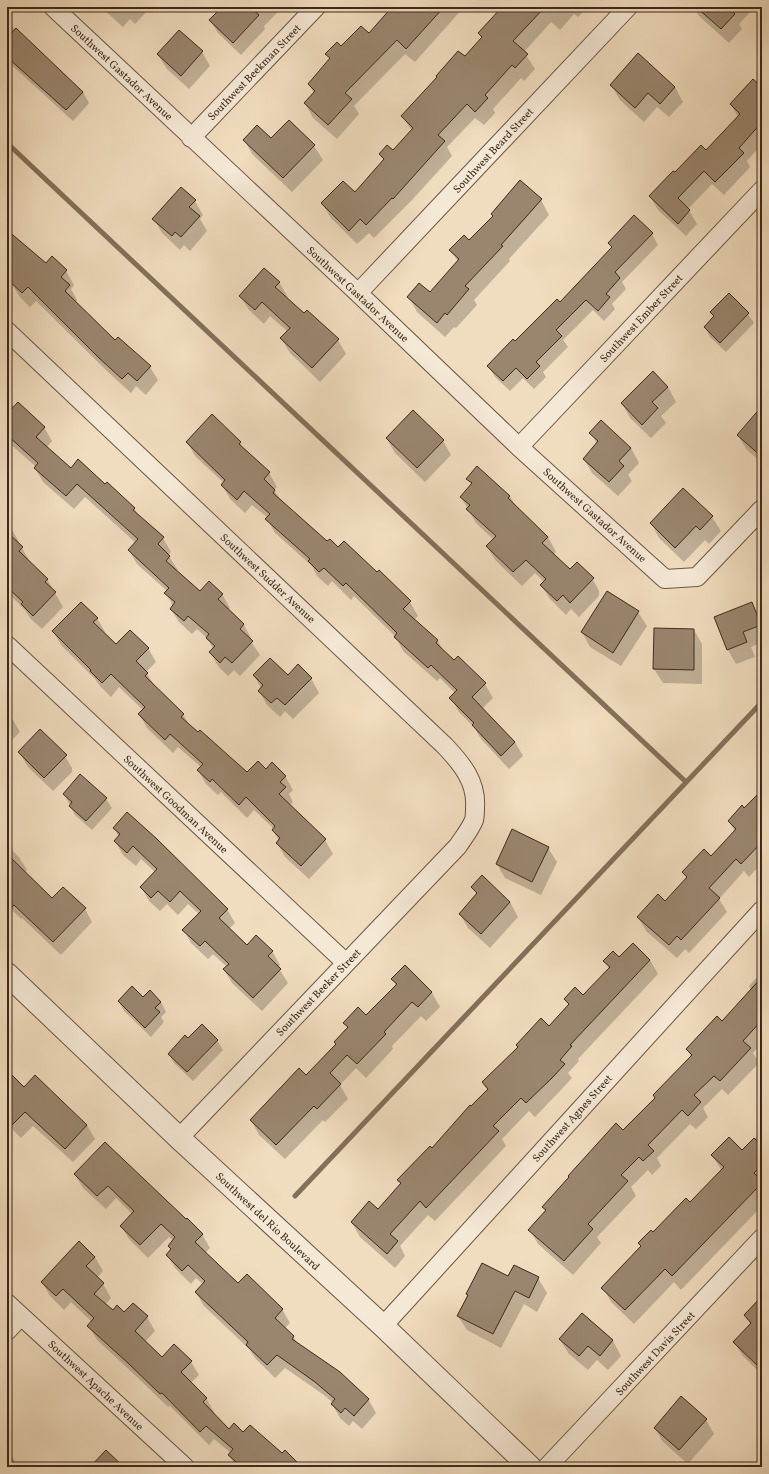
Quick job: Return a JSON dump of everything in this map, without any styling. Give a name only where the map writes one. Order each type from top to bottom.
[{"type":"street","name":"Southwest Gastador Avenue","points":[[53,7],[519,446],[665,580],[697,576],[762,509]]},
{"type":"street","name":"Southwest Beekman Street","points":[[191,138],[316,7]]},
{"type":"street","name":"Southwest Beard Street","points":[[358,293],[628,7]]},
{"type":"street","name":"Southwest Ember Street","points":[[519,446],[762,190]]},
{"type":"street","name":"Southwest Sudder Avenue","points":[[7,331],[460,761],[474,787],[475,802],[474,819],[458,846]]},
{"type":"street","name":"Southwest Goodman Avenue","points":[[7,645],[345,962]]},
{"type":"street","name":"Southwest Beeker Street","points":[[179,1138],[345,962],[458,846]]},
{"type":"street","name":"Southwest Agnes Street","points":[[383,1326],[762,910]]},
{"type":"street","name":"Southwest del Rio Boulevard","points":[[7,974],[179,1138],[383,1326],[530,1467]]},
{"type":"street","name":"Southwest Davis Street","points":[[547,1467],[762,1238]]},
{"type":"street","name":"Southwest Apache Avenue","points":[[7,1303],[185,1467]]},
{"type":"street","points":[[7,1331],[21,1316]]},
{"type":"building","points":[[222,7],[250,7],[259,15],[233,43],[209,20]]},
{"type":"building","points":[[392,7],[444,7],[406,49],[397,40],[345,93],[352,99],[328,125],[304,103],[315,91],[308,84],[330,58],[325,54],[337,42],[341,46],[361,26],[369,33]]},
{"type":"building","points":[[502,7],[545,7],[513,41],[528,54],[515,68],[512,65],[485,95],[488,98],[475,112],[467,104],[438,135],[445,141],[393,199],[392,198],[366,225],[360,219],[349,231],[321,203],[343,181],[355,192],[384,159],[379,154],[387,145],[393,150],[413,128],[401,116],[437,77],[436,76],[458,51],[465,56],[482,37],[478,33]]},
{"type":"building","points":[[696,7],[727,7],[735,14],[721,29]]},
{"type":"building","points":[[16,28],[83,92],[66,110],[7,57],[7,38]]},
{"type":"building","points":[[179,30],[203,51],[181,76],[157,54]]},
{"type":"building","points":[[638,53],[675,87],[660,104],[648,93],[635,108],[610,85]]},
{"type":"building","points":[[753,79],[762,87],[762,122],[739,148],[744,153],[715,182],[704,171],[678,198],[690,210],[678,224],[649,196],[701,145],[706,150],[740,114],[730,104]]},
{"type":"building","points":[[289,120],[315,145],[283,178],[243,140],[257,125],[271,138]]},
{"type":"building","points":[[520,180],[542,199],[501,245],[503,246],[465,286],[469,289],[447,315],[445,313],[437,323],[407,297],[419,283],[430,292],[459,259],[449,250],[464,235],[469,240],[493,216],[491,214]]},
{"type":"building","points":[[181,187],[196,200],[189,207],[200,216],[181,237],[175,232],[172,236],[152,219]]},
{"type":"building","points":[[634,215],[653,233],[615,272],[620,278],[606,294],[610,297],[598,311],[586,300],[556,330],[562,336],[536,362],[540,366],[527,379],[516,368],[503,381],[487,366],[513,339],[515,341],[557,299],[560,302],[612,247],[608,243]]},
{"type":"building","points":[[7,230],[46,263],[52,256],[67,270],[61,277],[70,285],[65,291],[115,340],[118,337],[151,366],[137,381],[128,373],[122,379],[28,287],[22,293],[7,279]]},
{"type":"building","points":[[264,268],[280,282],[275,287],[304,313],[307,310],[339,339],[312,368],[280,338],[290,328],[262,302],[255,310],[239,296]]},
{"type":"building","points":[[729,293],[749,313],[720,343],[704,327],[714,316],[710,312]]},
{"type":"building","points":[[653,371],[668,387],[652,402],[658,408],[642,425],[621,403]]},
{"type":"building","points":[[18,402],[45,427],[36,437],[71,468],[78,459],[105,484],[107,482],[135,508],[133,510],[164,537],[158,544],[170,556],[166,561],[200,591],[209,581],[223,594],[218,599],[244,624],[240,629],[253,641],[232,663],[225,657],[220,663],[209,652],[215,646],[206,638],[209,634],[188,616],[184,621],[170,609],[175,602],[164,593],[169,588],[128,550],[138,539],[77,484],[66,496],[34,468],[38,463],[7,435],[7,414]]},
{"type":"building","points":[[762,406],[762,457],[737,435]]},
{"type":"building","points":[[413,410],[444,440],[417,468],[386,438]]},
{"type":"building","points":[[212,414],[241,442],[239,444],[270,472],[264,479],[275,490],[273,493],[327,541],[330,539],[338,547],[344,541],[377,572],[379,570],[411,601],[403,609],[438,640],[436,643],[454,660],[458,656],[486,683],[472,697],[515,742],[501,756],[472,725],[474,723],[449,698],[457,690],[431,665],[428,668],[394,637],[397,633],[346,583],[343,586],[324,568],[319,572],[308,561],[310,559],[265,519],[270,514],[244,491],[237,500],[221,485],[225,480],[186,442]]},
{"type":"building","points":[[601,420],[631,448],[619,461],[624,466],[609,482],[583,459],[598,441],[589,433]]},
{"type":"building","points":[[477,466],[510,496],[508,498],[548,537],[542,543],[570,569],[577,562],[594,578],[570,603],[563,595],[557,601],[540,585],[546,579],[526,560],[513,572],[486,546],[496,536],[466,509],[470,505],[460,497],[472,483],[466,479]]},
{"type":"building","points":[[683,488],[713,516],[700,530],[696,526],[675,548],[650,523]]},
{"type":"building","points":[[7,532],[23,547],[19,551],[48,579],[45,582],[56,592],[33,616],[21,604],[23,602],[7,587]]},
{"type":"building","points":[[607,591],[639,611],[613,653],[581,632]]},
{"type":"building","points":[[81,602],[98,618],[93,622],[116,644],[130,630],[149,648],[136,661],[148,673],[145,676],[184,714],[181,717],[198,732],[200,730],[247,772],[258,761],[266,769],[272,762],[286,776],[280,782],[286,787],[279,794],[326,839],[301,866],[276,843],[280,838],[272,830],[275,826],[246,797],[239,805],[212,779],[210,782],[197,770],[203,764],[170,734],[165,740],[138,714],[145,707],[111,674],[102,683],[52,631]]},
{"type":"building","points":[[752,602],[761,625],[743,632],[747,642],[727,650],[714,617]]},
{"type":"building","points":[[654,628],[694,629],[694,670],[653,669]]},
{"type":"building","points":[[270,658],[288,675],[298,664],[312,678],[285,705],[277,698],[271,703],[258,691],[263,685],[253,675]]},
{"type":"building","points":[[40,729],[67,755],[44,778],[18,752]]},
{"type":"building","points":[[80,774],[107,798],[86,821],[69,806],[72,802],[63,794]]},
{"type":"building","points":[[762,790],[762,842],[741,864],[736,859],[709,888],[720,898],[681,940],[677,936],[669,945],[637,917],[658,894],[665,901],[687,877],[682,872],[704,849],[711,856],[736,829],[728,821],[742,805],[744,808]]},
{"type":"building","points":[[127,812],[157,839],[228,909],[219,918],[247,945],[256,935],[273,951],[268,956],[281,969],[253,998],[223,969],[229,964],[205,941],[200,946],[182,930],[201,911],[180,891],[170,902],[158,891],[151,898],[140,887],[157,869],[133,846],[127,853],[114,841],[120,834],[113,828]]},
{"type":"building","points":[[512,829],[549,847],[532,882],[496,864]]},
{"type":"building","points":[[7,854],[52,898],[63,887],[86,908],[53,942],[14,905],[7,913]]},
{"type":"building","points":[[482,875],[510,902],[481,934],[459,914],[477,893],[471,887]]},
{"type":"building","points":[[633,943],[650,960],[570,1045],[572,1046],[560,1060],[565,1064],[552,1078],[526,1103],[521,1098],[493,1126],[499,1131],[426,1208],[420,1201],[390,1234],[398,1241],[387,1254],[351,1222],[369,1201],[378,1209],[401,1183],[397,1180],[430,1146],[432,1148],[470,1105],[471,1106],[488,1089],[482,1082],[518,1047],[516,1045],[541,1018],[549,1026],[569,1004],[564,999],[575,987],[583,995],[610,967],[603,961],[613,951],[619,957]]},
{"type":"building","points":[[405,965],[432,992],[418,1007],[412,1002],[384,1032],[386,1034],[357,1064],[347,1055],[330,1073],[341,1084],[317,1109],[314,1106],[276,1145],[250,1120],[299,1068],[306,1075],[336,1044],[334,1042],[348,1027],[343,1023],[358,1007],[366,1015],[397,984],[391,979]]},
{"type":"building","points":[[762,977],[762,1020],[743,1041],[751,1048],[720,1081],[714,1076],[694,1095],[701,1102],[688,1116],[682,1110],[648,1145],[654,1151],[643,1161],[639,1157],[621,1175],[628,1181],[588,1224],[593,1229],[564,1261],[528,1230],[546,1210],[542,1207],[616,1123],[623,1130],[655,1098],[653,1095],[692,1055],[686,1049],[717,1016],[722,1021]]},
{"type":"building","points":[[132,986],[143,997],[150,990],[161,1002],[155,1008],[160,1012],[145,1028],[118,1001]]},
{"type":"building","points":[[202,1024],[218,1040],[187,1072],[168,1054],[185,1035],[188,1038]]},
{"type":"building","points":[[7,1070],[24,1087],[35,1075],[87,1125],[65,1149],[25,1112],[7,1130]]},
{"type":"building","points":[[729,1137],[742,1150],[754,1138],[762,1146],[762,1165],[754,1173],[762,1181],[762,1183],[672,1276],[665,1269],[625,1310],[601,1288],[641,1246],[638,1243],[651,1230],[653,1232],[686,1198],[690,1202],[724,1167],[711,1155]]},
{"type":"building","points":[[105,1142],[203,1234],[195,1242],[238,1283],[247,1274],[283,1309],[275,1318],[294,1336],[292,1339],[340,1372],[369,1399],[354,1416],[345,1408],[341,1413],[331,1404],[335,1399],[315,1382],[277,1355],[267,1365],[246,1345],[248,1342],[195,1292],[205,1281],[188,1265],[182,1271],[166,1255],[171,1249],[168,1246],[175,1237],[161,1224],[140,1245],[120,1226],[134,1211],[108,1186],[97,1196],[74,1174]]},
{"type":"building","points":[[79,1241],[95,1257],[86,1266],[104,1283],[94,1294],[113,1310],[117,1305],[124,1312],[133,1303],[148,1316],[135,1331],[162,1357],[174,1344],[192,1361],[181,1372],[207,1398],[203,1402],[229,1429],[234,1423],[243,1432],[250,1425],[282,1453],[285,1450],[302,1467],[242,1467],[228,1455],[233,1449],[206,1426],[200,1432],[162,1393],[160,1394],[87,1326],[94,1318],[63,1289],[56,1296],[41,1282]]},
{"type":"building","points":[[482,1263],[508,1276],[514,1265],[539,1277],[529,1298],[515,1291],[493,1334],[457,1316],[468,1295],[466,1294]]},
{"type":"building","points":[[762,1296],[762,1370],[733,1342],[751,1323],[744,1315]]},
{"type":"building","points":[[582,1313],[613,1340],[600,1356],[588,1346],[579,1356],[559,1339]]},
{"type":"building","points":[[681,1396],[707,1419],[679,1450],[654,1428]]},
{"type":"building","points":[[106,1450],[124,1467],[90,1467]]},
{"type":"waterway","points":[[7,143],[686,782]]},
{"type":"waterway","points":[[295,1196],[762,702]]}]
